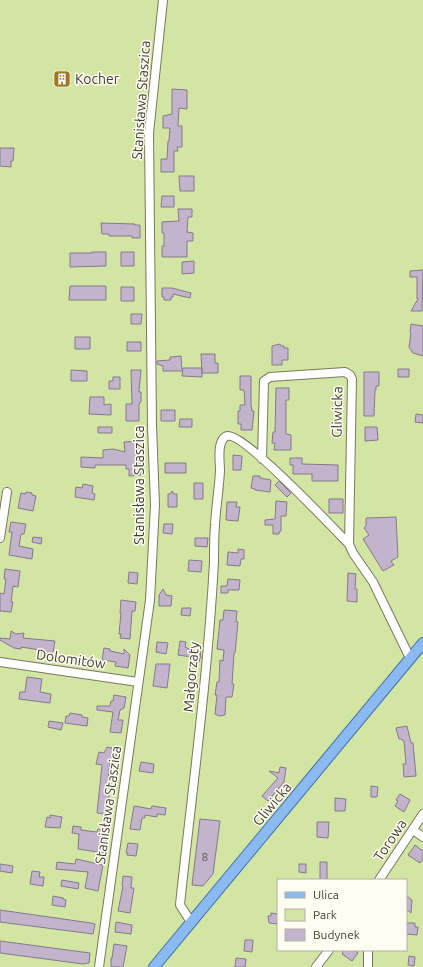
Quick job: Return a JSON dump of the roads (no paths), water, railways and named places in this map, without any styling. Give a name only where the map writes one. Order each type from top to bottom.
[{"type":"main road","name":"Gliwicka","points":[[154,967],[291,804],[423,643]]},
{"type":"street","name":"Stanisława Staszica","points":[[99,967],[150,600],[155,505],[152,426],[149,133],[163,0]]},
{"type":"street","name":"Gliwicka","points":[[262,459],[264,382],[270,377],[345,372],[350,375],[352,379],[349,544],[352,553],[373,582],[410,658]]},
{"type":"street","name":"Małgorzaty","points":[[191,922],[180,905],[180,895],[204,682],[214,564],[220,449],[223,439],[226,436],[231,436]]},
{"type":"street","name":"Gliwicka","points":[[231,436],[236,438],[262,459],[294,488],[349,544]]},
{"type":"street","points":[[0,538],[7,492]]},
{"type":"street","name":"Dolomitów","points":[[0,662],[138,682]]},
{"type":"street","name":"Torowa","points":[[380,879],[423,814]]},
{"type":"street","points":[[413,830],[423,837]]},
{"type":"street","points":[[316,967],[328,951]]},
{"type":"street","points":[[368,951],[368,967]]},
{"type":"place","name":"Kocher","points":[[62,79]]}]
